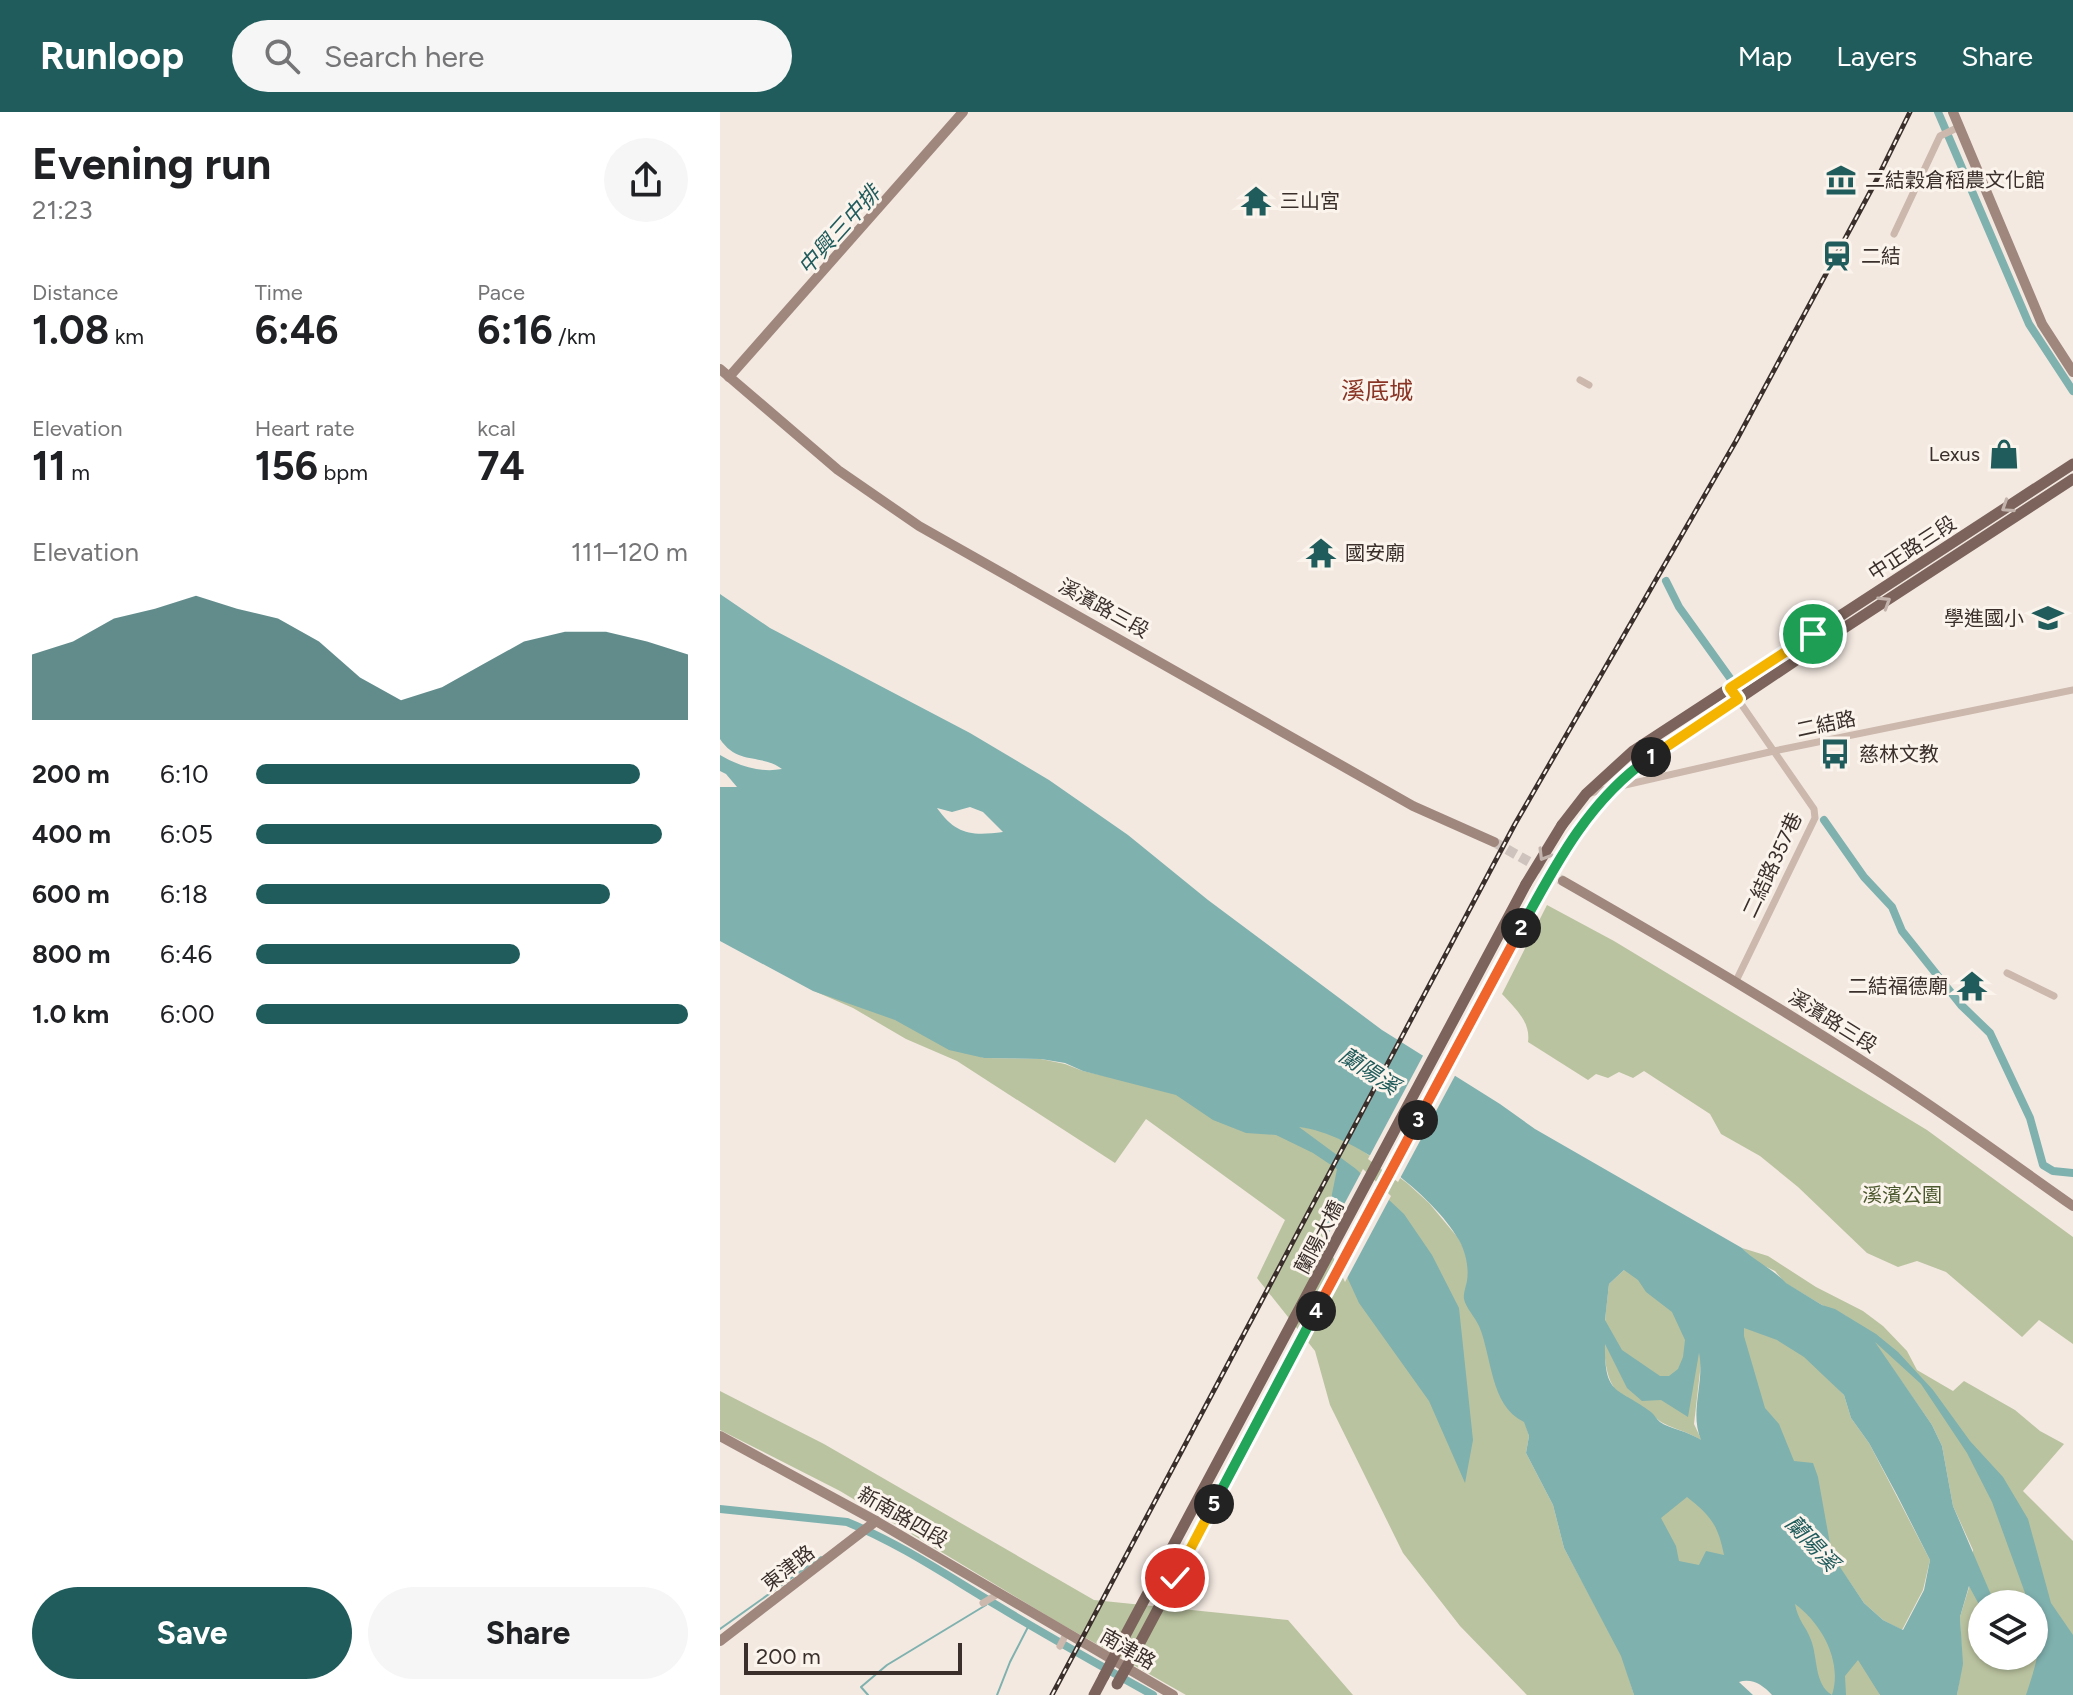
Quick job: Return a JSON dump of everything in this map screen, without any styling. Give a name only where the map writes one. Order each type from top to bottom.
[{"type":"main road","name":"中正路三段","points":[[1526,884],[1562,825],[1586,794],[1633,751],[2073,464]]},
{"type":"main road","name":"中正路三段","points":[[1540,893],[1575,837],[1612,787],[1738,699],[2073,479]]},
{"type":"main road","points":[[1982,523],[1990,534]]},
{"type":"main road","name":"蘭陽大橋","points":[[1094,1695],[1526,884]]},
{"type":"main road","name":"蘭陽大橋","points":[[1114,1689],[1540,893]]},
{"type":"street","points":[[724,373],[963,112]]},
{"type":"street","points":[[1953,112],[2042,324],[2073,372]]},
{"type":"street","points":[[1894,234],[1940,136],[1959,127]]},
{"type":"street","name":"溪濱路三段","points":[[724,373],[838,470],[919,526],[1413,806],[1494,842]]},
{"type":"street","points":[[1580,380],[1589,385]]},
{"type":"street","name":"二結路357巷","points":[[1730,688],[1818,808],[1810,831],[1736,981]]},
{"type":"street","name":"二結路","points":[[1586,794],[1774,751],[2073,690]]},
{"type":"street","name":"溪濱路三段","points":[[1563,881],[1736,981],[1910,1092],[2073,1206]]},
{"type":"street","points":[[2007,973],[2054,996]]},
{"type":"street","name":"新南路四段","points":[[720,1436],[868,1528],[994,1596],[1063,1640]]},
{"type":"street","name":"東津路","points":[[720,1641],[868,1528]]},
{"type":"street","points":[[983,1603],[994,1596]]},
{"type":"street","name":"南津路","points":[[1063,1640],[1173,1695]]},
{"type":"green space","name":"溪濱公園","points":[[1547,905],[1614,941],[1927,1130],[2073,1237],[2073,1344],[2039,1320],[2022,1337],[1946,1272],[1917,1261],[1898,1267],[1867,1253],[1798,1187],[1760,1156],[1721,1134],[1710,1114],[1644,1071],[1633,1078],[1619,1072],[1608,1078],[1596,1074],[1588,1080],[1528,1042],[1525,1022],[1502,994]]},
{"type":"green space","points":[[814,991],[853,995],[984,1058],[1041,1059],[1330,1127],[1407,1183],[1429,1203],[1459,1239],[1488,1299],[1529,1436],[1526,1453],[1553,1505],[1564,1548],[1622,1656],[1634,1695],[1527,1695],[1460,1626],[1403,1553],[1330,1405],[1315,1351],[1257,1278],[1285,1220],[1146,1119],[1115,1163],[957,1061],[906,1039],[853,1008]]},
{"type":"green space","points":[[1742,1248],[1768,1256],[1816,1287],[1863,1311],[1907,1351],[1917,1370],[1953,1391],[1964,1381],[2015,1410],[2040,1431],[2064,1444],[2023,1491],[2073,1541],[2073,1695],[1957,1695],[1962,1664],[1960,1617],[1968,1591],[1968,1670],[2048,1670],[2048,1590],[1968,1590],[1973,1550],[1953,1506],[1942,1446],[1932,1425],[1872,1339],[1846,1316],[1785,1283],[1775,1271],[1758,1263]]},
{"type":"green space","points":[[1639,1269],[1674,1309],[1699,1349],[1701,1363],[1694,1424],[1702,1441],[1663,1423],[1622,1396],[1608,1375],[1604,1344],[1609,1284],[1624,1270]]},
{"type":"green space","points":[[1697,1296],[1780,1328],[1844,1395],[1851,1418],[1869,1443],[1930,1560],[1923,1590],[1902,1630],[1883,1620],[1864,1603],[1832,1556],[1806,1536],[1792,1518]]},
{"type":"green space","points":[[720,1391],[824,1444],[1094,1600],[1288,1620],[1353,1695],[1186,1695],[840,1491],[720,1430]]},
{"type":"green space","points":[[1626,1442],[1715,1502],[1739,1565],[1670,1578]]},
{"type":"green space","points":[[1753,1576],[1827,1616],[1865,1664],[1880,1695],[1803,1695]]},
{"type":"water","name":"蘭陽溪","points":[[720,594],[770,628],[970,733],[1049,780],[1128,835],[1208,900],[1382,1030],[1535,1129],[1742,1248],[1786,1283],[1876,1334],[1898,1352],[1933,1390],[1970,1441],[2003,1477],[2028,1519],[2047,1590],[2024,1590],[1992,1502],[1967,1453],[1921,1384],[1875,1342],[1932,1425],[1942,1446],[1953,1506],[1989,1590],[1971,1590],[1969,1586],[1960,1617],[1963,1664],[1957,1695],[1880,1695],[1858,1660],[1845,1676],[1846,1695],[1832,1695],[1772,1695],[1761,1685],[1748,1681],[1739,1682],[1753,1695],[1634,1695],[1621,1656],[1564,1548],[1553,1505],[1526,1453],[1529,1436],[1524,1422],[1513,1415],[1498,1393],[1479,1326],[1464,1299],[1468,1271],[1459,1240],[1430,1204],[1389,1168],[1366,1153],[1320,1132],[1299,1127],[1356,1169],[1404,1214],[1432,1255],[1459,1308],[1473,1440],[1465,1483],[1429,1401],[1359,1303],[1325,1229],[1337,1169],[1276,1135],[1246,1133],[1213,1120],[1176,1095],[1083,1071],[1065,1063],[1041,1059],[984,1058],[949,1050],[895,1020],[813,991],[720,941],[720,787],[737,787],[720,771],[720,755],[750,768],[782,769],[766,761],[734,753],[720,739]],"holes":[[[970,807],[983,812],[1003,832],[966,832],[951,824],[937,808],[952,812]],[[1624,1270],[1672,1312],[1685,1340],[1678,1369],[1669,1376],[1660,1376],[1622,1350],[1605,1320],[1609,1284]],[[1744,1328],[1777,1340],[1804,1357],[1844,1395],[1851,1418],[1869,1443],[1897,1495],[1930,1560],[1924,1590],[1903,1630],[1883,1620],[1864,1603],[1832,1555],[1813,1463],[1794,1461],[1779,1424],[1765,1408]],[[1605,1344],[1627,1388],[1642,1401],[1661,1400],[1688,1417],[1699,1353],[1696,1418],[1701,1440],[1660,1422],[1651,1412],[1615,1388],[1610,1382]],[[1687,1497],[1712,1522],[1724,1555],[1706,1551],[1699,1565],[1679,1561],[1676,1546],[1661,1518]],[[1795,1604],[1821,1632],[1832,1656],[1835,1669],[1832,1695],[1819,1678],[1811,1640]]]},
{"type":"water","points":[[2048,1592],[2051,1603],[2073,1635],[2073,1695],[2026,1695],[2034,1670],[2048,1670]]},
{"type":"pier","points":[[1425,1052],[1457,1072],[1398,1182],[1368,1159]]},
{"type":"pier","points":[[1363,1169],[1391,1196],[1345,1282],[1325,1240]]},
{"type":"waterway","points":[[1938,112],[2029,324],[2073,391]]},
{"type":"waterway","points":[[1666,581],[1679,607],[1730,678]]},
{"type":"waterway","points":[[1824,820],[1864,877],[1892,907],[1902,931],[1961,1005],[1990,1033],[2030,1118],[2043,1165],[2053,1171],[2073,1173]]},
{"type":"waterway","points":[[720,1509],[847,1522],[906,1551],[1153,1695]]},
{"type":"waterway","points":[[720,1629],[821,1557]]},
{"type":"waterway","points":[[868,1695],[861,1687],[887,1665],[986,1605]]},
{"type":"waterway","points":[[997,1695],[1029,1625]]},
{"type":"tunnel","points":[[1494,842],[1563,881]]},
{"type":"railway","points":[[1052,1695],[1515,824],[1736,441],[1910,112]]},
{"type":"place","name":"二結穀倉稻農文化館","points":[[1841,180]]},
{"type":"place","name":"三山宮","points":[[1256,201]]},
{"type":"place","name":"二結","points":[[1837,256]]},
{"type":"place","name":"Lexus","points":[[2004,454]]},
{"type":"place","name":"國安廟","points":[[1321,553]]},
{"type":"place","name":"學進國小","points":[[2048,618]]},
{"type":"place","name":"慈林文教","points":[[1835,754]]},
{"type":"place","name":"二結福德廟","points":[[1972,986]]},
{"type":"district","name":"溪底城","points":[[1377,390]]},
{"type":"route","points":[[1175,1578],[1498,970],[1540,893],[1593,810],[1612,787],[1643,763],[1738,699],[1730,688],[1813,634]]},
{"type":"water label","name":"中興三中排","points":[[839,230]]}]
